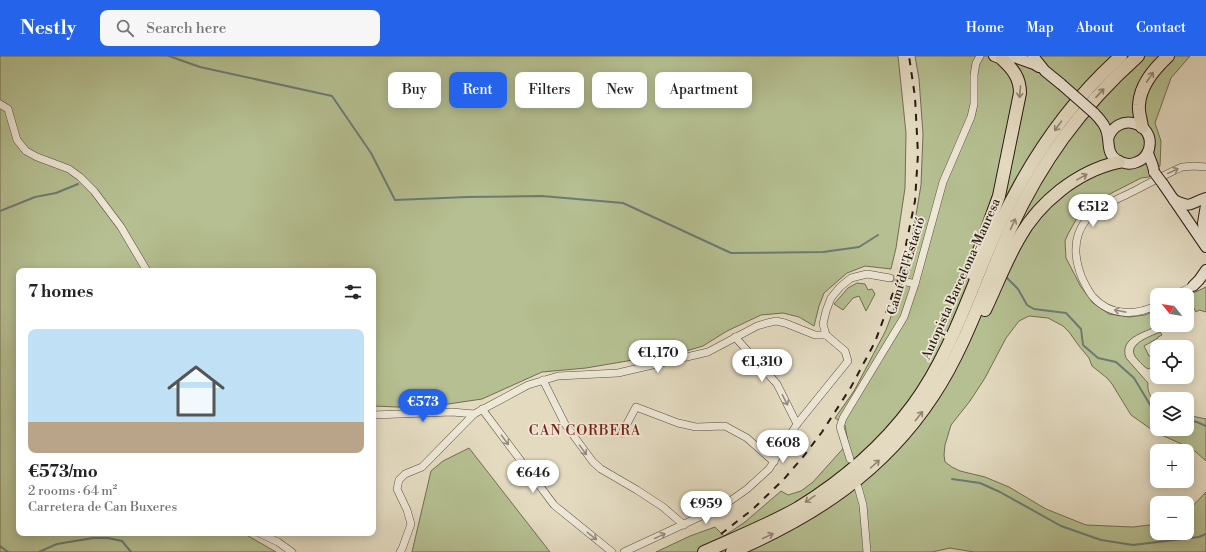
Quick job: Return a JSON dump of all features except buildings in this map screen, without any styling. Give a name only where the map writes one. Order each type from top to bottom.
[{"type":"highway","name":"Autopista Barcelona-Manresa","points":[[704,552],[792,511],[850,471],[875,449],[894,428],[924,389],[950,344],[997,230],[1026,174],[1043,146],[1086,91],[1121,56]]},
{"type":"highway","name":"Autopista Barcelona-Manresa","points":[[732,552],[771,535],[831,500],[883,457],[903,435],[934,395],[960,348],[1008,234],[1035,180],[1052,153],[1082,113],[1138,56]]},
{"type":"highway","points":[[1142,127],[1139,104],[1143,89],[1150,76],[1168,56]]},
{"type":"highway","points":[[833,484],[873,444],[908,402],[929,368],[957,309],[999,196],[1020,93],[1020,84],[1014,71],[998,58]]},
{"type":"highway","points":[[934,395],[964,351],[1018,240],[1030,221],[1050,199],[1072,183],[1105,165],[1119,162]]},
{"type":"street","name":"Camí de l'Estació","points":[[850,459],[840,428],[843,418],[904,317],[915,284],[943,182],[969,124],[973,111],[973,81],[975,69],[980,56]]},
{"type":"street","points":[[1033,56],[1045,71]]},
{"type":"street","points":[[975,69],[983,58],[1010,60],[1019,57],[1034,64],[1061,84],[1095,114],[1107,132],[1109,151],[1113,157],[1119,162],[1126,164],[1134,163],[1144,158],[1148,152],[1150,144],[1149,136],[1142,127],[1130,122],[1120,124],[1109,122],[1095,114]]},
{"type":"street","points":[[0,104],[8,109],[17,140],[26,151],[37,158],[69,169],[80,177],[94,191],[122,227],[145,268]]},
{"type":"street","points":[[1108,139],[1113,129],[1120,124]]},
{"type":"street","points":[[1148,152],[1154,172],[1206,247]]},
{"type":"street","points":[[1134,163],[1154,172]]},
{"type":"street","points":[[1150,308],[1140,312],[1122,313],[1099,302],[1090,292],[1079,270],[1075,251],[1078,235],[1086,220],[1105,206],[1182,167],[1206,167]]},
{"type":"street","points":[[1174,200],[1188,205],[1206,199]]},
{"type":"street","points":[[1206,205],[1203,223],[1206,247]]},
{"type":"street","points":[[1193,286],[1206,270]]},
{"type":"street","points":[[624,552],[723,506],[736,498],[769,469],[797,424],[848,360],[845,351],[826,334],[823,324],[831,298],[850,278],[867,274],[890,278]]},
{"type":"street","points":[[903,281],[915,284]]},
{"type":"street","points":[[1189,288],[1206,282]]},
{"type":"street","points":[[400,552],[411,524],[407,510],[397,489],[399,480],[405,474],[422,467],[474,414],[528,385],[558,376],[618,372],[708,352],[757,326],[776,321],[785,322],[815,335],[826,334]]},
{"type":"street","points":[[735,337],[777,384],[797,424]]},
{"type":"street","points":[[542,380],[565,424],[593,462],[601,469],[663,507],[684,525]]},
{"type":"street","points":[[622,433],[636,406],[678,423],[696,427],[725,426],[747,438],[774,462]]},
{"type":"street","points":[[482,409],[554,505],[612,552]]},
{"type":"street","points":[[376,415],[452,412],[474,414]]},
{"type":"street","points":[[858,487],[863,505],[867,552]]},
{"type":"street","points":[[860,552],[865,533]]},
{"type":"street","points":[[265,536],[278,542],[292,552]]},
{"type":"green space","points":[[0,56],[898,56],[906,133],[905,188],[896,248],[891,269],[865,266],[847,273],[824,293],[814,326],[799,317],[783,313],[761,315],[727,331],[703,346],[686,351],[586,368],[542,372],[482,399],[421,408],[376,406],[376,268],[16,268],[16,536],[248,536],[276,552],[0,552]]},
{"type":"green space","points":[[915,56],[1190,56],[1171,78],[1155,123],[1161,141],[1160,166],[1149,177],[1141,178],[1100,199],[1081,213],[1065,241],[1066,258],[1081,287],[1093,303],[1109,314],[1129,317],[1150,313],[1150,329],[1129,341],[1125,351],[1126,358],[1148,383],[1150,395],[1150,428],[1131,415],[1112,384],[1092,366],[1089,358],[1063,326],[1048,318],[1029,316],[1019,321],[1006,338],[985,378],[970,401],[951,425],[945,445],[944,455],[945,462],[960,471],[985,477],[1009,487],[1046,509],[1086,525],[1133,527],[1150,525],[1150,540],[1194,540],[1194,505],[1206,492],[1206,552],[974,552],[950,548],[932,552],[656,552],[690,536],[715,527],[724,536],[745,522],[781,491],[788,495],[801,491],[813,482],[848,443],[845,425],[835,418],[854,391],[886,330],[901,289],[910,251],[921,185],[923,134],[919,79]]},
{"type":"green space","points":[[857,283],[865,284],[868,290],[872,289],[875,294],[866,311],[859,296],[853,298],[843,310],[834,304],[848,288]]},
{"type":"green space","points":[[1206,287],[1206,312],[1199,310],[1196,312],[1194,308],[1194,293]]},
{"type":"green space","points":[[1160,332],[1162,335],[1154,340],[1150,340],[1150,343],[1144,346],[1150,356],[1150,368],[1148,369],[1134,355],[1135,346],[1144,339]]},
{"type":"green space","points":[[1194,416],[1206,419],[1206,461],[1194,451],[1194,444],[1181,444],[1164,436],[1194,436]]},
{"type":"green space","points":[[469,448],[550,552],[412,552],[431,471],[443,461]]},
{"type":"waterway","points":[[169,56],[200,67],[332,96],[371,153],[395,200],[542,196],[623,203],[731,253],[823,252],[859,247],[878,235]]},
{"type":"waterway","points":[[0,211],[35,197],[56,193],[78,184]]},
{"type":"waterway","points":[[1006,277],[1018,289],[1027,305],[1034,309],[1066,313],[1081,329],[1083,345],[1098,358],[1116,362],[1134,378],[1150,405]]},
{"type":"waterway","points":[[1194,421],[1206,426]]},
{"type":"waterway","points":[[952,479],[980,483],[1000,492],[1061,526],[1101,540],[1133,545],[1199,537],[1206,534]]},
{"type":"waterway","points":[[39,552],[57,544],[93,538],[108,538],[122,541],[131,552]]},
{"type":"waterway","points":[[0,546],[8,552]]},
{"type":"tunnel","points":[[890,278],[903,281]]},
{"type":"railway","points":[[721,534],[753,509],[784,479],[803,457],[822,432],[851,387],[875,342],[900,274],[915,201],[918,154],[915,97],[909,56]]},
{"type":"district","name":"CAN CORBERA","points":[[585,431]]}]
